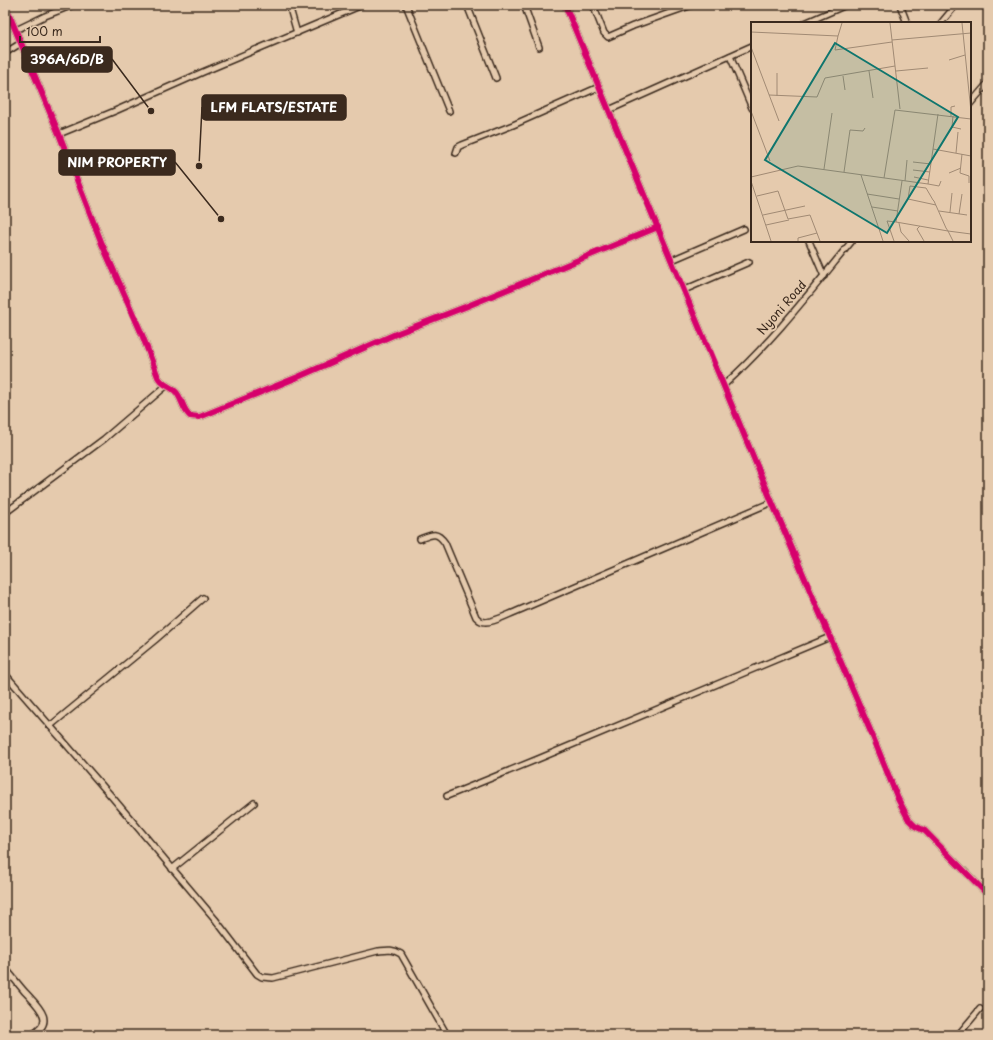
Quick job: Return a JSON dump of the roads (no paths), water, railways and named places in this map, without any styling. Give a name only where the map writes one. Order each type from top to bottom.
[{"type":"street","points":[[5,5],[59,134],[102,244],[141,332],[160,381],[176,391],[184,408],[190,416],[202,416],[298,377],[398,333],[658,227]]},
{"type":"street","points":[[16,30],[73,5]]},
{"type":"street","points":[[289,5],[297,33]]},
{"type":"street","points":[[59,134],[362,5]]},
{"type":"street","points":[[406,5],[449,111]]},
{"type":"street","points":[[467,5],[496,78]]},
{"type":"street","points":[[524,5],[539,47]]},
{"type":"street","points":[[565,5],[772,502],[898,799],[909,820],[915,826],[925,831],[988,895]]},
{"type":"street","points":[[593,5],[604,33],[608,37],[633,26],[692,5]]},
{"type":"street","points":[[813,21],[846,5]]},
{"type":"street","points":[[900,5],[907,22]]},
{"type":"street","points":[[942,22],[956,5]]},
{"type":"street","points":[[5,53],[21,43]]},
{"type":"street","points":[[609,110],[751,46]]},
{"type":"street","points":[[730,56],[751,106]]},
{"type":"street","points":[[971,103],[988,83]]},
{"type":"street","points":[[456,153],[458,147],[462,145],[513,125],[599,87]]},
{"type":"street","points":[[672,260],[744,229]]},
{"type":"street","points":[[809,242],[824,276]]},
{"type":"street","name":"Nyoni Road","points":[[724,385],[787,320],[851,242]]},
{"type":"street","points":[[684,290],[749,262]]},
{"type":"street","points":[[5,513],[104,439],[166,386]]},
{"type":"street","points":[[420,539],[436,534],[442,538],[476,617],[485,622],[515,612],[772,502]]},
{"type":"street","points":[[50,726],[155,640],[203,598]]},
{"type":"street","points":[[447,796],[830,637]]},
{"type":"street","points":[[5,674],[215,919],[257,974],[273,978],[378,952],[388,950],[395,951],[401,954],[447,1035]]},
{"type":"street","points":[[172,869],[254,803]]},
{"type":"street","points":[[5,968],[44,1015],[43,1025],[40,1030],[31,1035]]},
{"type":"street","points":[[958,1035],[980,1009]]},
{"type":"place","name":"396A/6D/B","points":[[151,111]]},
{"type":"place","name":"LFM FLATS/ESTATE","points":[[199,166]]},
{"type":"place","name":"NIM PROPERTY","points":[[221,219]]}]
